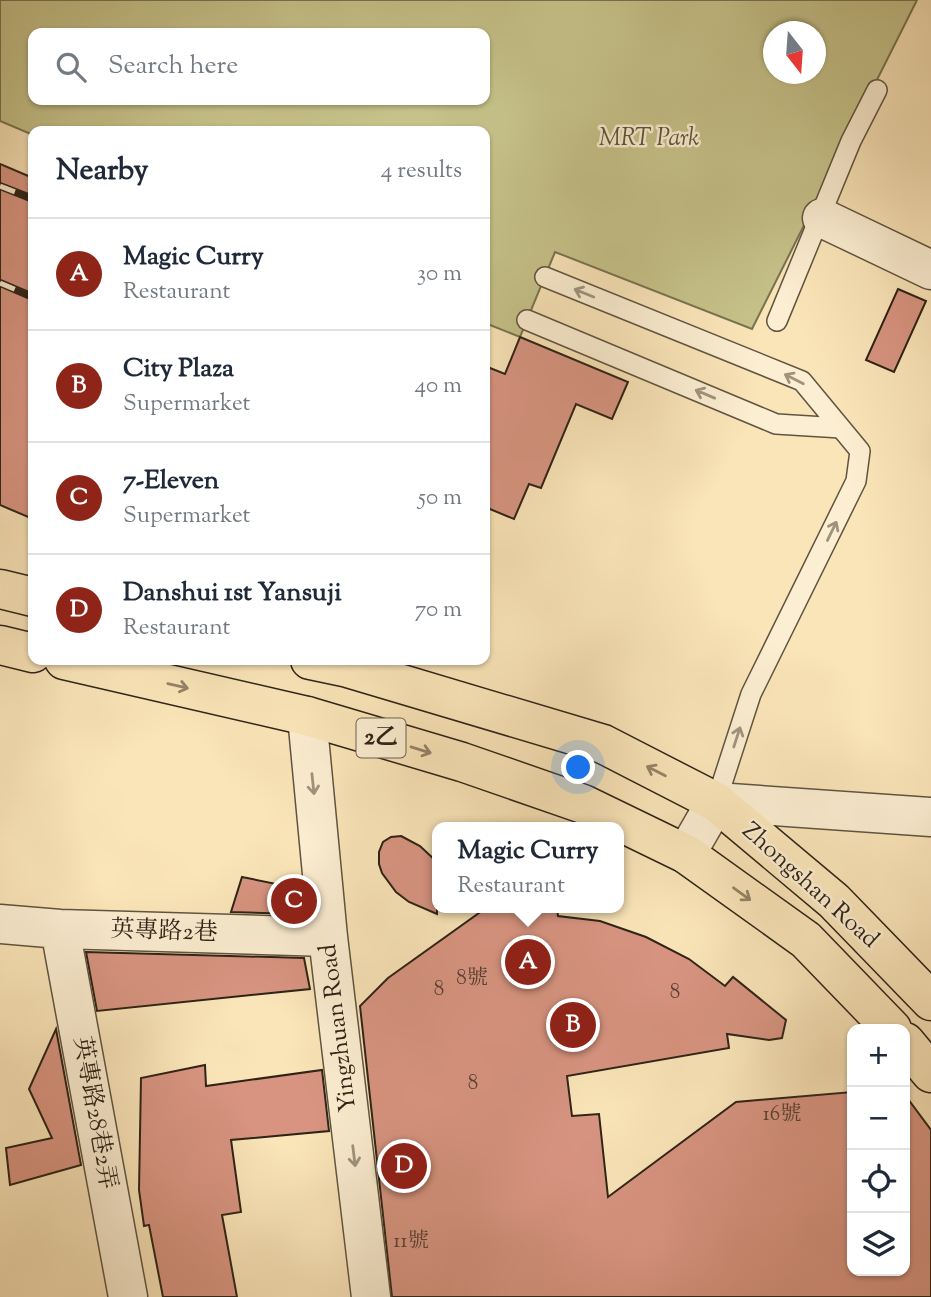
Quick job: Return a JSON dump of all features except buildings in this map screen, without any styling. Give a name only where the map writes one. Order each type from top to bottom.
[{"type":"main road","points":[[0,589],[28,596]]},
{"type":"main road","points":[[0,645],[28,652]]},
{"type":"main road","name":"2乙","points":[[86,665],[307,716],[462,762],[583,804],[620,822]]},
{"type":"main road","name":"2乙","points":[[334,665],[603,744],[716,802]]},
{"type":"main road","name":"Zhongshan Road","points":[[716,802],[834,901],[931,1001]]},
{"type":"main road","name":"2乙","points":[[624,824],[686,854]]},
{"type":"main road","name":"Zhongshan Road","points":[[686,854],[806,940],[887,1024]]},
{"type":"main road","points":[[910,1048],[931,1073]]},
{"type":"street","points":[[822,218],[931,270]]},
{"type":"street","name":"Yingzhuan Road","points":[[307,716],[328,937],[371,1297]]},
{"type":"street","points":[[686,854],[716,802],[931,817]]},
{"type":"street","name":"英專路2巷","points":[[0,924],[60,929],[328,937]]},
{"type":"street","name":"英專路28巷2弄","points":[[60,929],[128,1297]]},
{"type":"lane","points":[[777,321],[852,141],[877,90]]},
{"type":"lane","points":[[545,277],[802,381],[859,451],[856,481],[751,694],[716,802]]},
{"type":"lane","points":[[527,320],[776,424],[841,428]]},
{"type":"green space","name":"MRT Park","points":[[0,0],[917,0],[752,329],[555,252],[520,337],[490,325],[490,126],[28,126],[28,133],[0,121]]},
{"type":"railway","points":[[0,186],[28,197]]},
{"type":"railway","points":[[0,283],[28,295]]},
{"type":"place","name":"7-Eleven","points":[[294,901]]},
{"type":"place","name":"Magic Curry","points":[[528,962]]},
{"type":"place","name":"City Plaza","points":[[573,1025]]},
{"type":"place","name":"Danshui 1st Yansuji","points":[[404,1166]]}]
